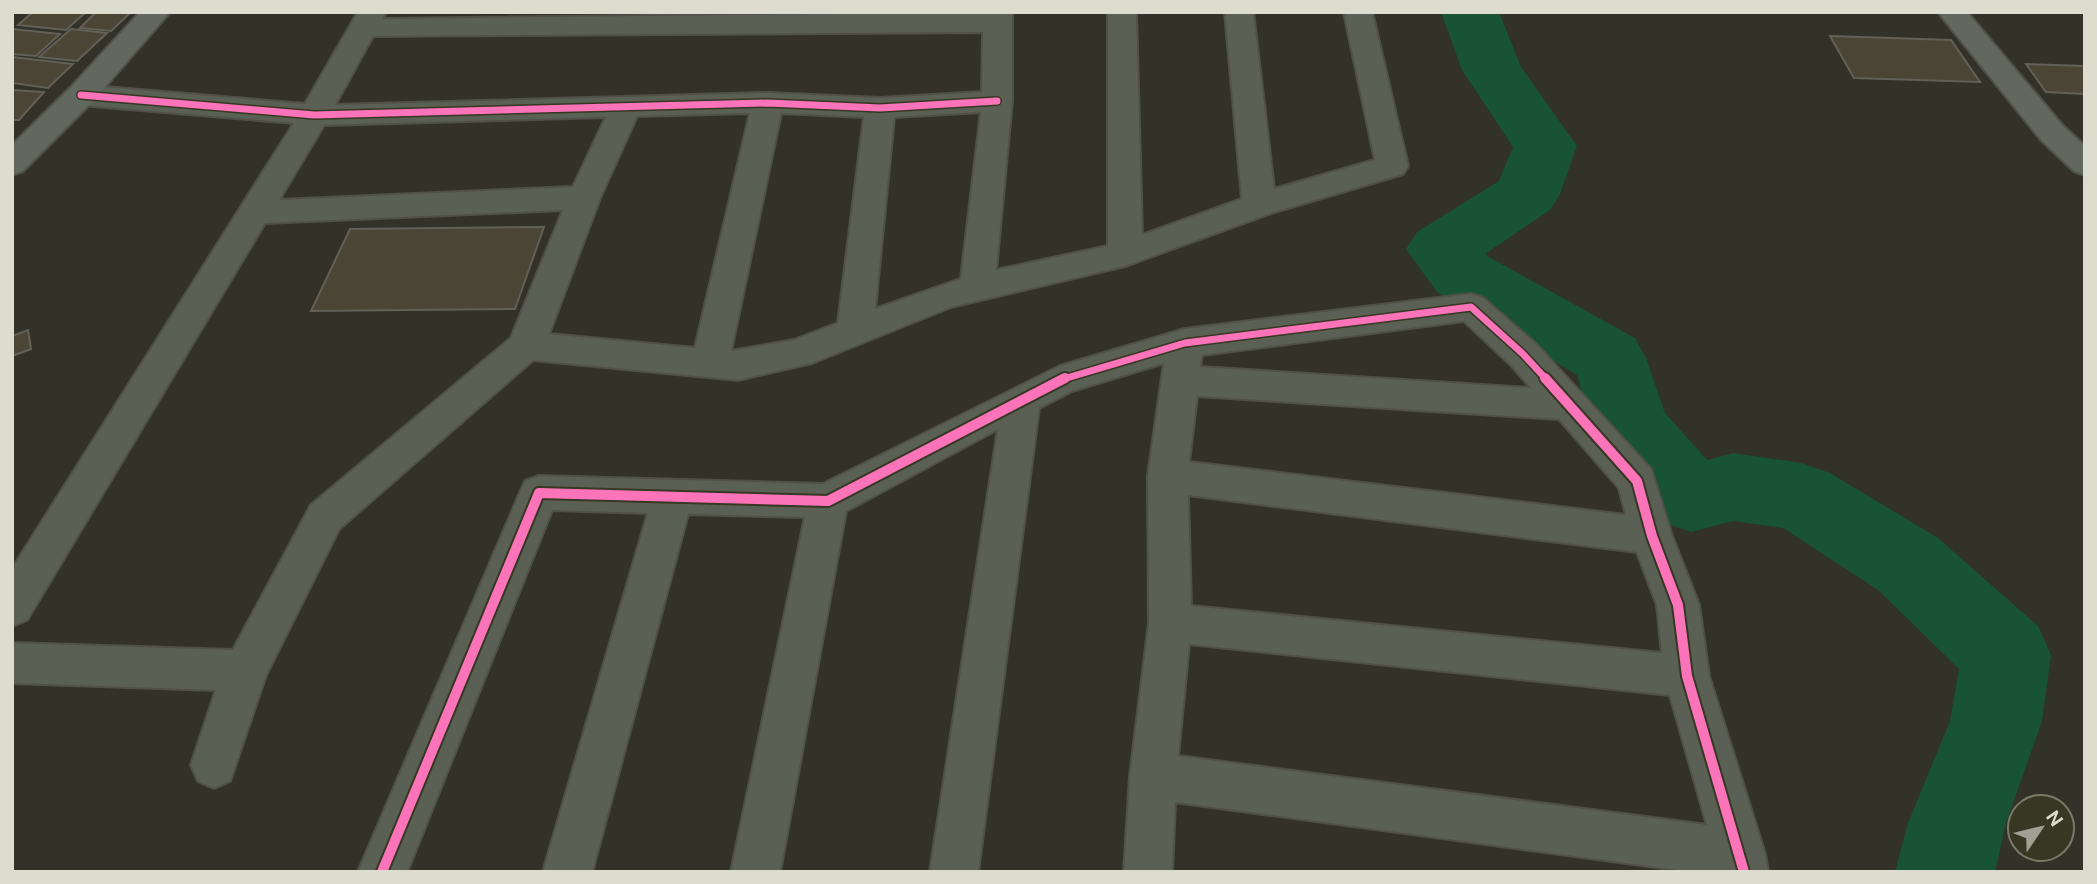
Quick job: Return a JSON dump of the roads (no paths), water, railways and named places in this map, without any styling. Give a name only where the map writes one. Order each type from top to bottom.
[{"type":"main road","points":[[12,164],[81,95],[156,12]]},
{"type":"main road","points":[[1952,12],[2052,133],[2085,164]]},
{"type":"street","points":[[1122,12],[1125,254]]},
{"type":"street","points":[[1239,12],[1259,205]]},
{"type":"street","points":[[526,346],[738,366],[799,353],[976,287],[1125,254],[1259,205],[1392,166],[1358,12]]},
{"type":"street","points":[[12,607],[314,115],[368,20],[998,18],[997,101],[976,287]]},
{"type":"street","points":[[81,95],[314,115],[768,103],[880,108],[997,101]]},
{"type":"street","points":[[710,363],[768,103]]},
{"type":"street","points":[[214,765],[245,671],[325,517],[526,346],[584,198],[627,105]]},
{"type":"street","points":[[855,331],[880,108]]},
{"type":"street","points":[[254,212],[584,198]]},
{"type":"street","points":[[382,872],[539,493],[828,502],[882,471],[1060,380],[1182,361],[1471,307],[1523,354],[1637,481],[1652,536],[1678,605],[1688,676],[1742,863],[1153,776]]},
{"type":"street","points":[[1182,361],[1568,405]]},
{"type":"street","points":[[1148,872],[1153,776],[1170,623],[1168,477],[1182,361]]},
{"type":"street","points":[[954,872],[1021,400]]},
{"type":"street","points":[[1168,477],[1652,536]]},
{"type":"street","points":[[567,872],[673,497]]},
{"type":"street","points":[[755,872],[828,502]]},
{"type":"street","points":[[1170,623],[1688,676]]},
{"type":"street","points":[[12,663],[245,671]]},
{"type":"waterway","points":[[1470,12],[1492,70],[1545,146],[1527,194],[1441,249],[1462,274],[1609,358],[1631,428],[1691,498],[1733,487],[1801,497],[1908,564],[2006,655],[1996,721],[1957,823],[1945,872]]}]
